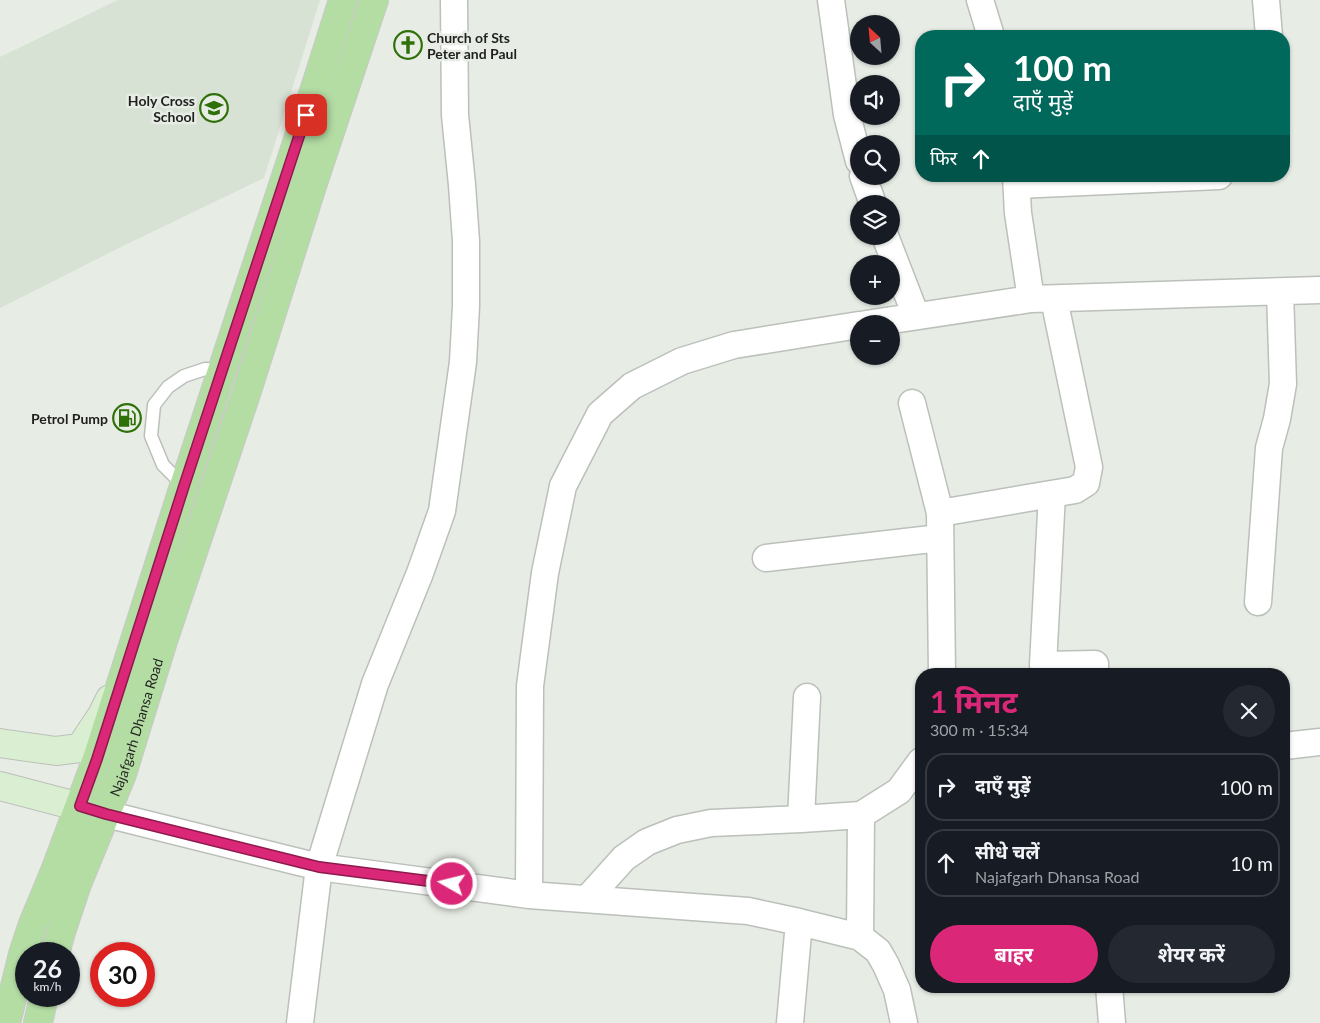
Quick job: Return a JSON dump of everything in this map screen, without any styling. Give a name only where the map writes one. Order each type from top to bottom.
[{"type":"main road","name":"Najafgarh Dhansa Road","points":[[6,1023],[23,954],[97,759],[342,0]]},
{"type":"main road","name":"Najafgarh Dhansa Road","points":[[59,942],[78,884],[122,774],[163,641],[246,394],[374,0]]},
{"type":"main road","points":[[0,744],[56,752],[80,748],[102,715],[125,671]]},
{"type":"main road","points":[[0,786],[106,814]]},
{"type":"main road","points":[[38,1023],[42,1007]]},
{"type":"street","points":[[300,1023],[319,867],[375,684],[420,573],[442,511],[464,362],[466,306],[466,241],[455,115],[454,0]]},
{"type":"street","points":[[831,0],[847,115],[852,135]]},
{"type":"street","points":[[980,0],[989,30]]},
{"type":"street","points":[[1266,0],[1268,30]]},
{"type":"street","points":[[766,558],[940,526],[1052,494],[1075,490],[1086,483],[1089,467],[1018,213],[1016,182]]},
{"type":"street","points":[[888,245],[916,316]]},
{"type":"street","points":[[900,319],[1042,299],[1320,290]]},
{"type":"street","points":[[1258,602],[1270,448],[1283,384],[1280,292]]},
{"type":"street","points":[[529,895],[530,686],[545,573],[563,486],[600,414],[632,386],[682,361],[734,345],[850,326]]},
{"type":"street","points":[[912,403],[940,526],[942,668]]},
{"type":"street","points":[[1052,494],[1043,665],[1095,664],[1095,668]]},
{"type":"street","points":[[801,819],[807,697]]},
{"type":"street","points":[[1290,745],[1320,742]]},
{"type":"street","points":[[588,898],[624,858],[647,842],[676,830],[711,823],[861,815],[900,791],[915,770]]},
{"type":"street","points":[[106,814],[319,867],[529,895],[748,911],[799,922],[860,938],[878,951],[897,990],[904,1023]]},
{"type":"street","points":[[860,938],[861,815]]},
{"type":"street","points":[[790,1023],[799,922]]},
{"type":"street","points":[[1110,993],[1112,1023]]},
{"type":"lane","points":[[184,486],[163,465],[151,436],[154,405],[168,387],[184,376],[205,369],[222,370]]},
{"type":"shaded area","points":[[118,0],[320,0],[264,178],[0,308],[0,57]]},
{"type":"place","name":"Church of Sts Peter and Paul","points":[[408,45]]},
{"type":"place","name":"Holy Cross School","points":[[214,108]]},
{"type":"place","name":"Petrol Pump","points":[[127,418]]},
{"type":"route","points":[[306,115],[184,486],[134,646],[80,806],[319,867],[452,884]]}]
